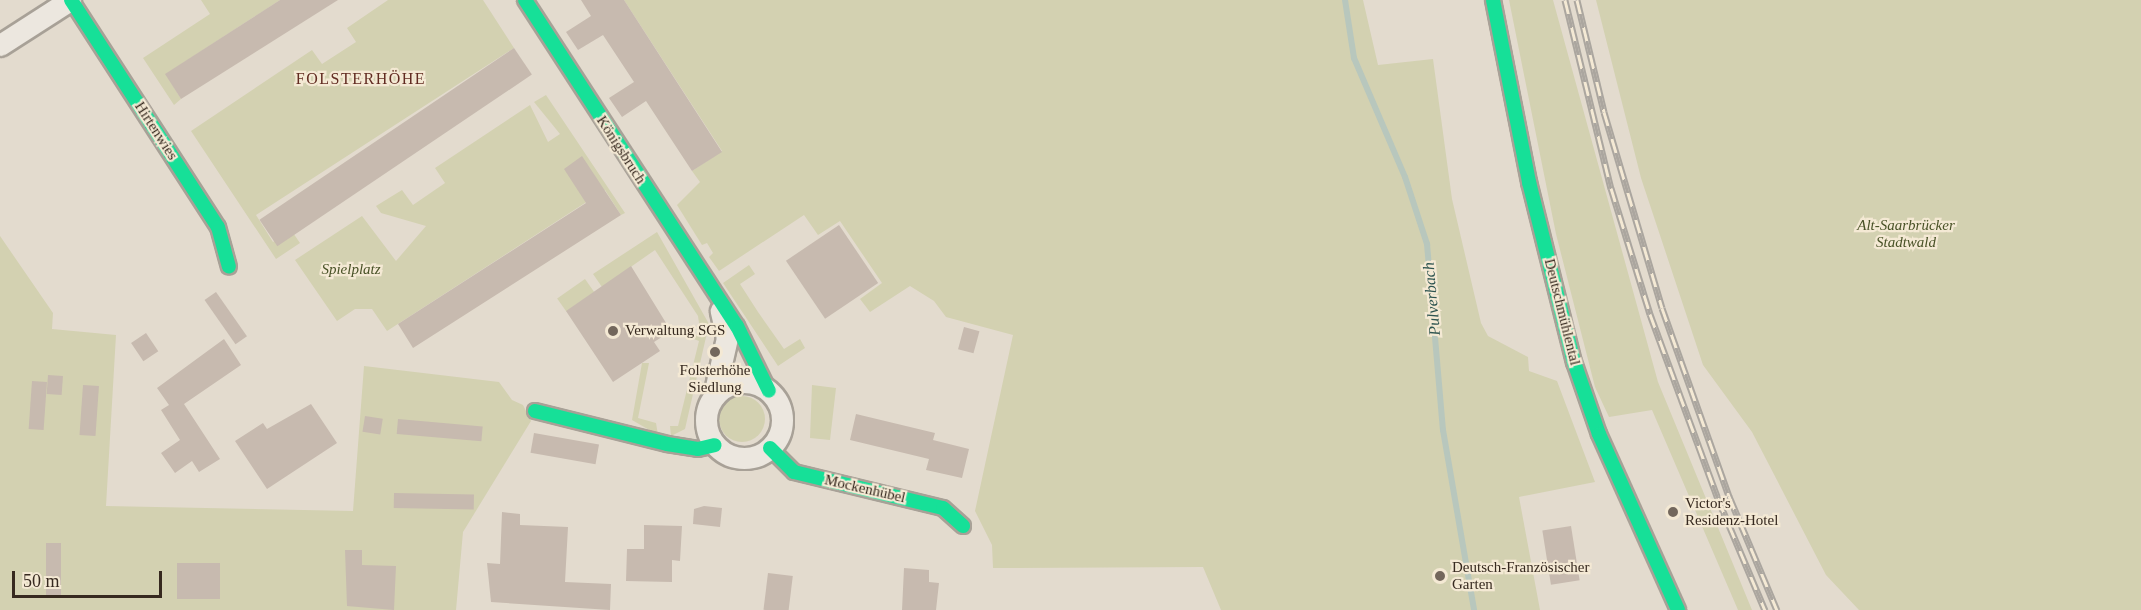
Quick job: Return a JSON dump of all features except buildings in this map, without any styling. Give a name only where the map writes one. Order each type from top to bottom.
[{"type":"street","name":"Hirtenwies","points":[[0,45],[71,0],[218,227],[229,267]]},
{"type":"street","name":"Königsbruch","points":[[525,0],[719,299],[782,415],[777,438],[770,448]]},
{"type":"street","name":"Deutschmühlental","points":[[1493,0],[1529,182],[1574,362],[1599,434],[1678,610]]},
{"type":"street","name":"Königsbruch","points":[[715,445],[705,415],[714,396],[727,338],[719,299]]},
{"type":"street","points":[[714,396],[736,382],[754,383],[769,391]]},
{"type":"street","points":[[536,411],[698,450],[715,445],[735,458],[759,455],[770,448]]},
{"type":"street","name":"Mockenhübel","points":[[770,448],[794,472],[943,508],[963,526]]},
{"type":"green space","points":[[201,0],[280,0],[166,74],[181,99],[174,105],[143,58],[210,14]]},
{"type":"green space","points":[[388,0],[483,0],[514,48],[256,215],[273,242],[291,230],[300,243],[276,259],[191,131],[312,50],[322,64],[356,42],[347,28]]},
{"type":"green space","points":[[624,0],[1363,0],[1378,65],[1433,59],[1452,199],[1481,323],[1488,336],[1528,357],[1529,371],[1557,381],[1595,482],[1519,497],[1540,610],[1221,610],[1203,567],[993,568],[992,545],[975,511],[1013,335],[946,317],[934,301],[910,286],[870,312],[860,299],[882,283],[840,221],[818,235],[804,215],[719,271],[709,257],[713,253],[707,243],[702,245],[677,205],[700,182],[692,171],[722,151]]},
{"type":"green space","points":[[1509,0],[1553,0],[1658,382],[1752,610],[1738,610],[1652,410],[1609,417],[1595,387],[1556,234]]},
{"type":"green space","name":"Alt-Saarbrücker Stadtwald","points":[[1596,0],[2141,0],[2141,610],[1859,610],[1826,575],[1752,432],[1703,365],[1641,178]]},
{"type":"green space","name":"Spielplatz","points":[[546,95],[625,213],[621,215],[605,190],[387,331],[372,309],[355,309],[337,321],[295,260],[362,216],[396,261],[426,226],[381,213],[376,206],[402,190],[413,205],[445,183],[435,168],[530,105],[548,142],[560,134],[534,102]]},
{"type":"green space","points":[[657,232],[709,324],[685,429],[671,436],[670,426],[678,426],[699,341],[694,339],[700,330],[698,316],[655,250],[602,287],[593,274]]},
{"type":"green space","points":[[0,236],[53,313],[52,329],[116,335],[106,506],[353,511],[364,366],[499,382],[512,400],[523,405],[531,421],[463,532],[456,610],[0,610]]},
{"type":"green space","points":[[749,265],[755,274],[740,284],[758,312],[784,349],[800,339],[805,348],[778,366],[723,283]]},
{"type":"green space","points":[[585,279],[594,292],[566,312],[557,299]]},
{"type":"green space","points":[[642,363],[649,363],[638,418],[656,423],[658,435],[632,420]]},
{"type":"green space","points":[[812,385],[836,388],[830,440],[810,438]]},
{"type":"green space","points":[[742,396],[758,403],[765,419],[758,435],[742,442],[726,435],[719,419],[726,403]]},
{"type":"waterway","name":"Pulverbach","points":[[1345,0],[1354,58],[1405,177],[1427,244],[1443,430],[1474,610]]},
{"type":"railway","points":[[1565,0],[1611,188],[1650,314],[1718,499],[1765,610]]},
{"type":"railway","points":[[1577,0],[1604,112],[1662,308],[1729,496],[1777,610]]},
{"type":"traffic: fast","points":[[71,0],[218,227],[229,267]]},
{"type":"traffic: fast","points":[[525,0],[737,326],[769,391]]},
{"type":"traffic: fast","points":[[1493,0],[1529,182],[1574,362],[1599,434],[1678,610]]},
{"type":"traffic: fast","points":[[535,411],[667,444],[698,449],[715,445]]},
{"type":"traffic: fast","points":[[770,448],[794,472],[943,508],[963,526]]},
{"type":"place","name":"Verwaltung SGS","points":[[613,331]]},
{"type":"place","name":"Folsterhöhe Siedlung","points":[[715,352]]},
{"type":"place","name":"Victor's Residenz-Hotel","points":[[1673,512]]},
{"type":"place","name":"Deutsch-Französischer Garten","points":[[1440,576]]},
{"type":"district","name":"FOLSTERHÖHE","points":[[361,79]]}]
